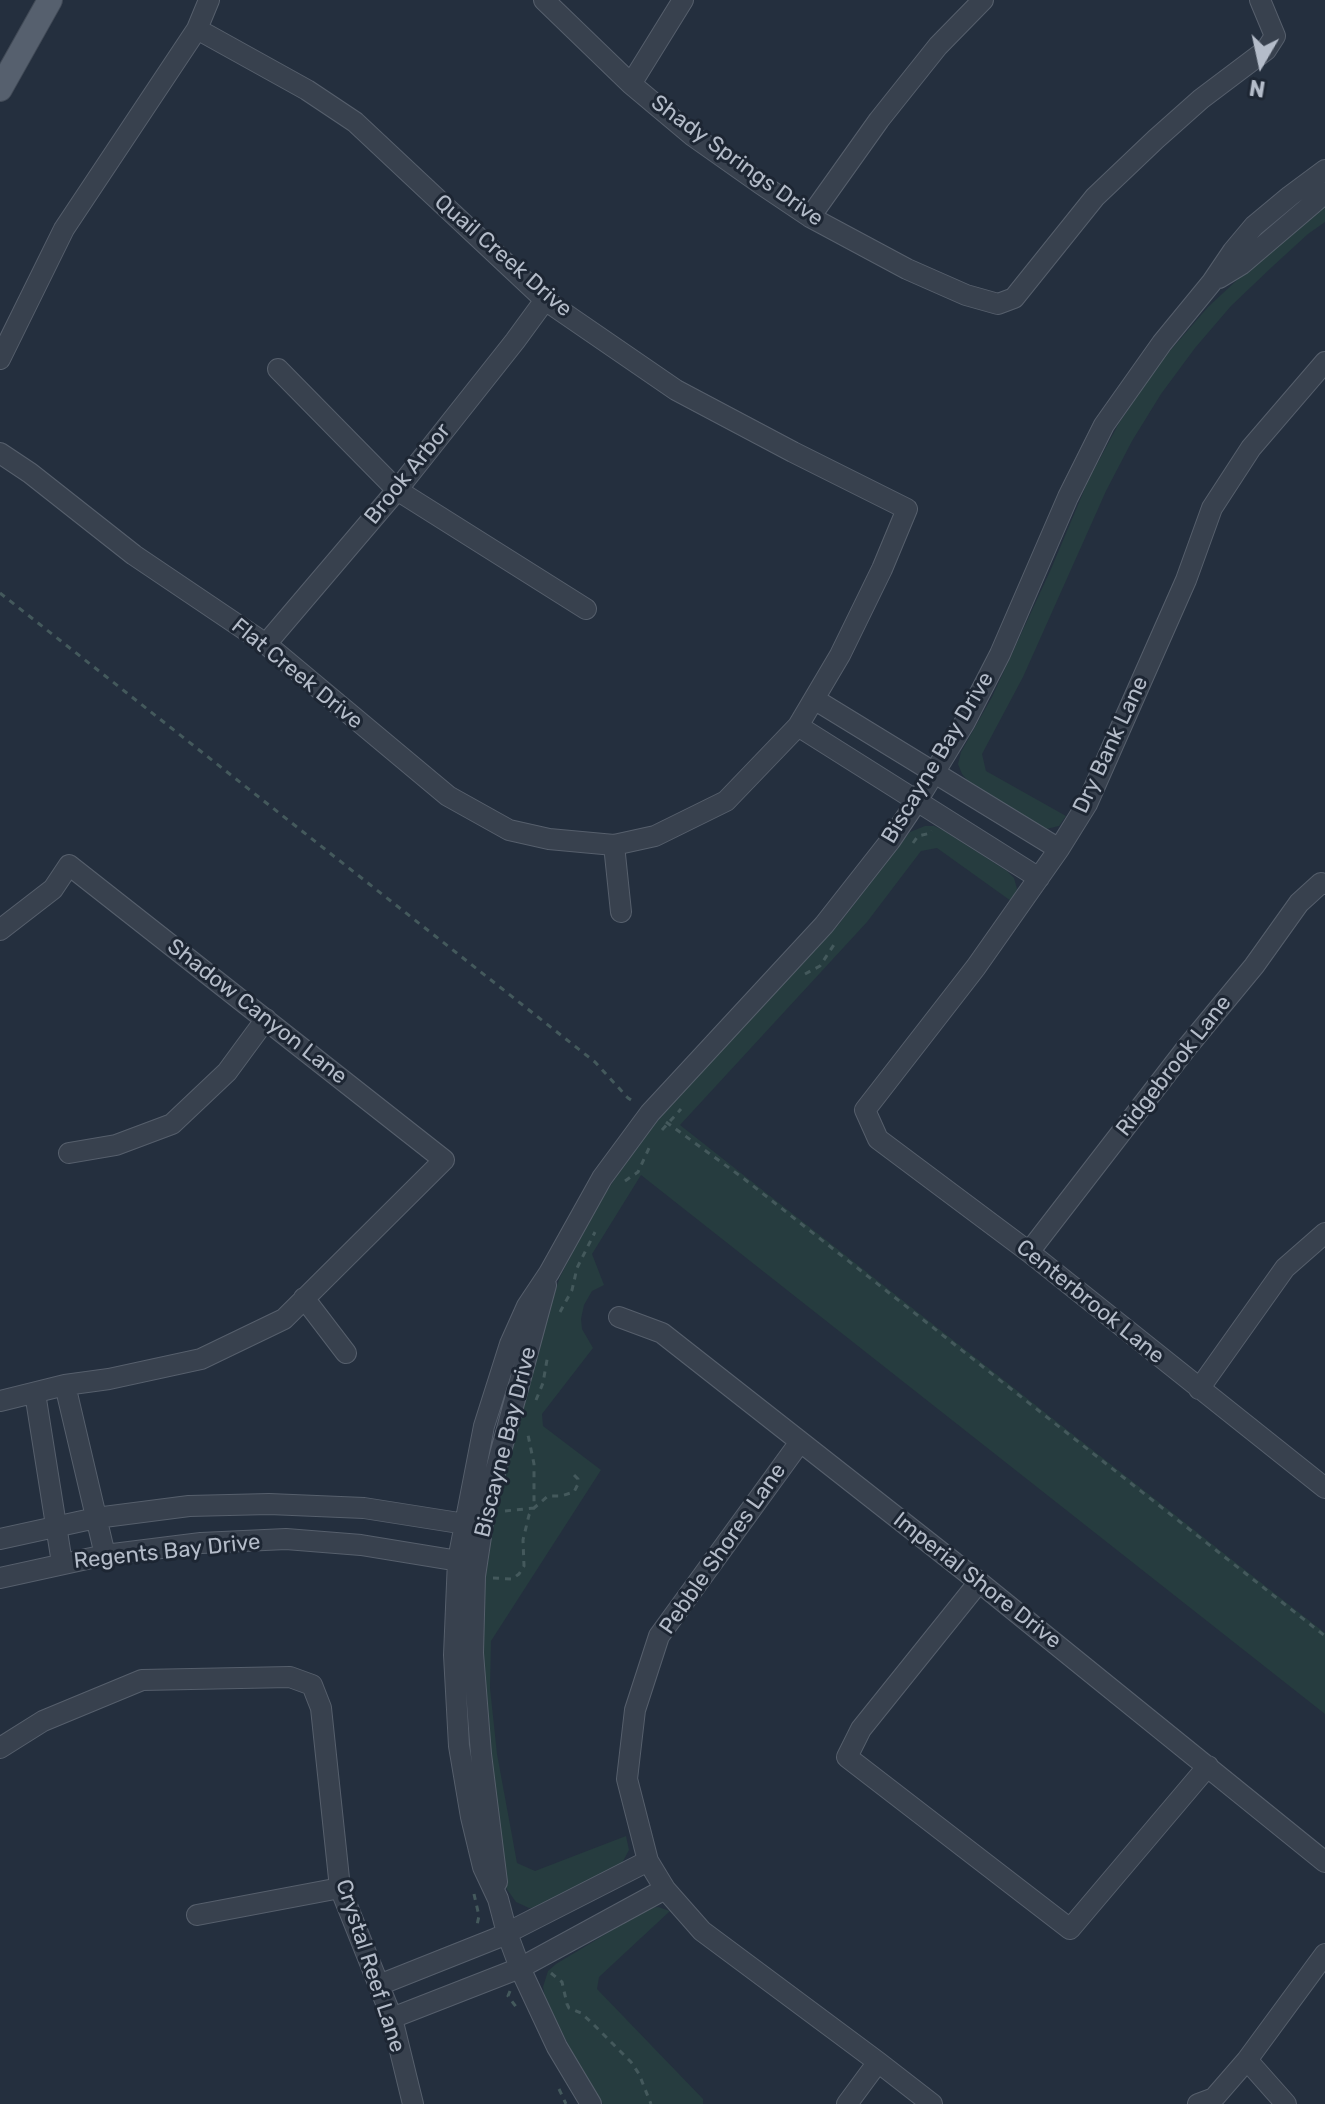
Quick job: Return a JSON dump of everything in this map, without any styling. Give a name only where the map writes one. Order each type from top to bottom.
[{"type":"main road","points":[[0,89],[50,0]]},
{"type":"street","points":[[0,359],[64,229],[197,29],[209,0]]},
{"type":"street","name":"Shady Springs Drive","points":[[544,0],[631,84],[693,136],[810,217],[907,269],[966,295],[998,304],[1014,298],[1095,197],[1125,168],[1201,99],[1266,50],[1275,36],[1260,0]]},
{"type":"street","points":[[631,84],[683,0]]},
{"type":"street","points":[[810,217],[879,120],[938,46],[983,0]]},
{"type":"street","name":"Quail Creek Drive","points":[[197,29],[307,90],[355,122],[545,300],[676,390],[907,509]]},
{"type":"street","name":"Biscayne Bay Drive","points":[[591,2104],[557,2047],[525,1965],[507,1933],[498,1899],[483,1867],[459,1746],[454,1655],[484,1426],[510,1344],[527,1306],[602,1178],[650,1113],[824,925],[890,841],[925,806],[935,773],[1000,654],[1068,497],[1104,425],[1162,343],[1254,226],[1325,170]]},
{"type":"street","name":"Biscayne Bay Drive","points":[[1212,282],[1242,264],[1325,193]]},
{"type":"street","name":"Brook Arbor","points":[[266,644],[397,490],[545,300]]},
{"type":"street","name":"Dry Bank Lane","points":[[865,1110],[976,967],[1087,804],[1186,580],[1212,508],[1251,448],[1325,362]]},
{"type":"street","points":[[278,369],[397,490],[586,609]]},
{"type":"street","name":"Flat Creek Drive","points":[[0,453],[134,555],[266,644],[448,796],[509,830],[549,839],[614,845],[655,836],[726,801],[798,726],[840,655],[907,509]]},
{"type":"street","points":[[814,699],[1059,849]]},
{"type":"street","points":[[798,726],[1039,878]]},
{"type":"street","points":[[614,845],[621,912]]},
{"type":"street","name":"Shadow Canyon Lane","points":[[0,930],[53,889],[69,865],[444,1160],[304,1298]]},
{"type":"street","name":"Ridgebrook Lane","points":[[1029,1252],[1188,1046],[1254,966],[1299,903],[1323,884]]},
{"type":"street","points":[[69,1153],[116,1145],[172,1124],[227,1072],[266,1019]]},
{"type":"street","name":"Centerbrook Lane","points":[[865,1110],[878,1139],[1029,1252],[1325,1488]]},
{"type":"street","points":[[1199,1389],[1285,1268],[1325,1233]]},
{"type":"street","points":[[0,1401],[201,1359],[284,1319],[304,1298],[346,1353]]},
{"type":"street","name":"Imperial Shore Drive","points":[[619,1317],[662,1333],[979,1582],[1325,1862]]},
{"type":"street","points":[[65,1385],[105,1555]]},
{"type":"street","points":[[35,1393],[62,1563]]},
{"type":"street","name":"Pebble Shores Lane","points":[[800,1442],[659,1636],[635,1710],[627,1779],[648,1861],[665,1889],[702,1931],[932,2104]]},
{"type":"street","name":"Regents Bay Drive","points":[[0,1539],[96,1518],[189,1506],[269,1504],[364,1508],[473,1525]]},
{"type":"street","name":"Regents Bay Drive","points":[[0,1578],[105,1555],[201,1543],[286,1539],[361,1545],[468,1562]]},
{"type":"street","points":[[979,1582],[861,1729],[847,1757],[1070,1929],[1208,1766]]},
{"type":"street","name":"Crystal Reef Lane","points":[[0,1748],[43,1721],[142,1680],[290,1677],[312,1685],[321,1708],[340,1888],[392,2018],[413,2104]]},
{"type":"street","points":[[379,1985],[507,1933],[648,1861]]},
{"type":"street","points":[[197,1915],[340,1888]]},
{"type":"street","points":[[392,2018],[525,1965],[665,1889]]},
{"type":"street","points":[[1198,2104],[1214,2098],[1247,2060],[1325,1954]]},
{"type":"street","points":[[1247,2060],[1286,2104]]},
{"type":"street","points":[[847,2104],[878,2062]]},
{"type":"path","points":[[913,842],[918,836],[931,833],[925,806]]},
{"type":"path","points":[[799,978],[820,966],[843,930]]},
{"type":"path","points":[[661,1131],[689,1100]]},
{"type":"path","points":[[619,1187],[638,1172],[654,1138]]},
{"type":"path","points":[[555,1322],[572,1290],[577,1268],[598,1224]]},
{"type":"path","points":[[532,1408],[543,1383],[548,1350]]},
{"type":"path","points":[[526,1422],[535,1474],[534,1508]]},
{"type":"path","points":[[525,1965],[553,1975],[562,1982],[569,2008],[581,2013],[631,2062],[651,2104]]},
{"type":"green space","points":[[1325,204],[1325,222],[1231,306],[1161,394],[1106,491],[1023,677],[982,754],[986,771],[1066,816],[1059,826],[1046,829],[969,782],[958,764],[961,752],[992,697],[1088,481],[1119,423],[1162,360],[1208,307]]},
{"type":"green space","points":[[925,826],[943,830],[1007,871],[1014,878],[1017,889],[1011,901],[937,848],[921,851],[867,922],[680,1125],[1325,1633],[1325,1714],[641,1175],[592,1254],[604,1285],[592,1291],[581,1319],[582,1329],[593,1348],[542,1414],[543,1426],[601,1470],[491,1641],[490,1688],[497,1754],[517,1863],[535,1871],[626,1836],[629,1850],[622,1863],[545,1907],[529,1908],[516,1902],[506,1888],[481,1680],[482,1609],[504,1454],[560,1277],[591,1216],[625,1163],[663,1113],[839,924],[910,832]]},
{"type":"green space","points":[[649,1908],[670,1911],[599,1977],[597,1989],[703,2099],[703,2104],[603,2104],[571,2050],[545,1998],[543,1987],[548,1971],[556,1964]]}]
